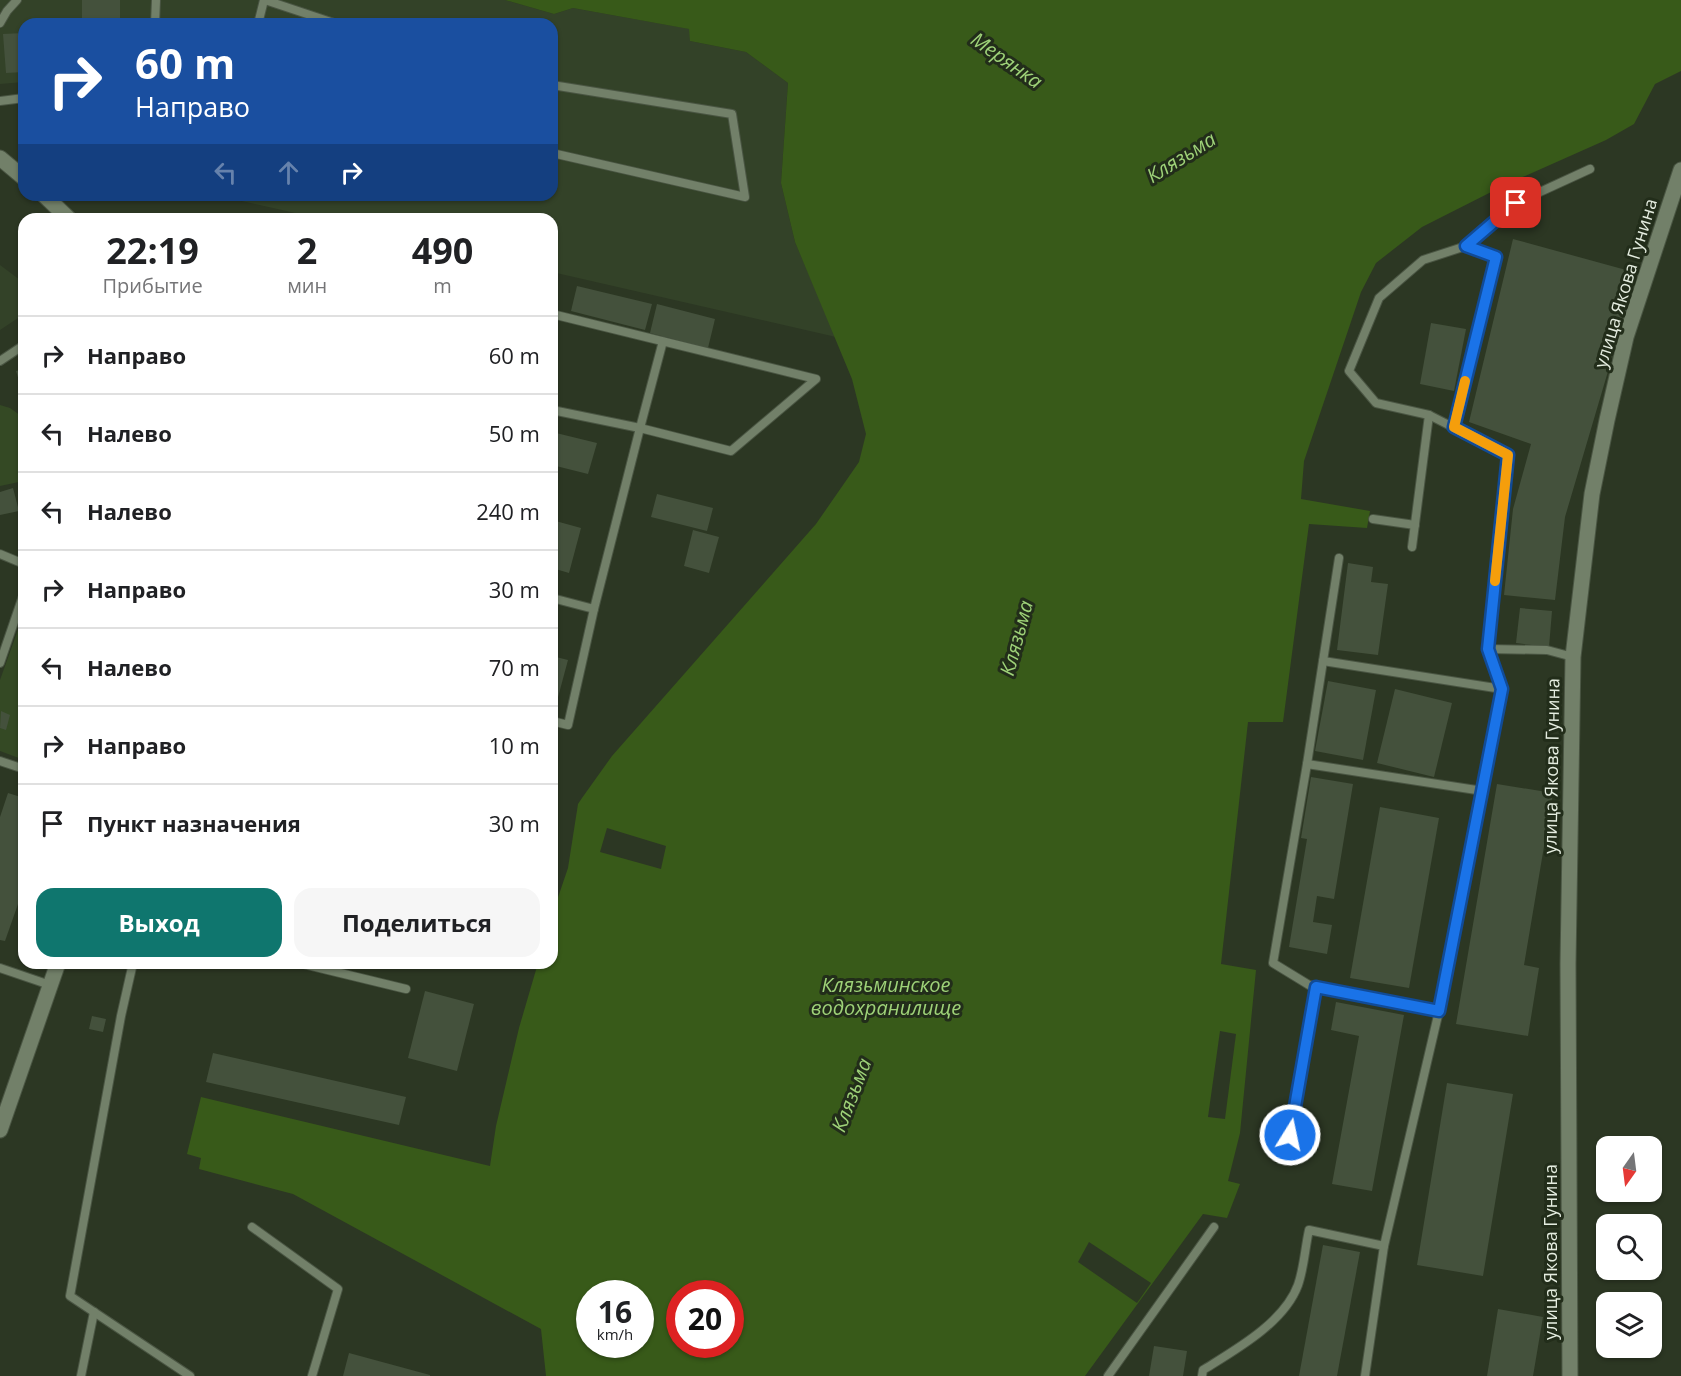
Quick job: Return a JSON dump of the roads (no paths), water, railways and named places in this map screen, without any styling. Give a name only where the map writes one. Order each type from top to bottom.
[{"type":"street","points":[[0,158],[18,172]]},
{"type":"street","name":"улица Якова Гунина","points":[[1570,1376],[1568,964],[1573,657],[1592,494],[1607,420],[1626,337],[1681,170]]},
{"type":"street","points":[[50,201],[63,213]]},
{"type":"street","points":[[0,1130],[56,969]]},
{"type":"lane","points":[[0,23],[17,0]]},
{"type":"lane","points":[[155,18],[156,0]]},
{"type":"lane","points":[[260,18],[264,0],[319,18]]},
{"type":"lane","points":[[558,86],[732,114],[745,197],[558,154]]},
{"type":"lane","points":[[0,101],[18,99]]},
{"type":"lane","points":[[1365,1376],[1384,1246],[1439,1011],[1502,689],[1488,649],[1508,455],[1429,415],[1376,403],[1349,371],[1379,298],[1423,260],[1466,246],[1516,203],[1590,169]]},
{"type":"lane","points":[[1454,427],[1496,257],[1466,246]]},
{"type":"lane","points":[[558,315],[816,380],[731,451],[640,428],[558,411]]},
{"type":"lane","points":[[558,722],[568,725],[594,609],[663,341]]},
{"type":"lane","points":[[0,361],[18,349]]},
{"type":"lane","points":[[1412,547],[1429,415]]},
{"type":"lane","points":[[1373,519],[1415,525]]},
{"type":"lane","points":[[0,554],[18,562]]},
{"type":"lane","points":[[1339,558],[1274,963],[1309,985],[1439,1011]]},
{"type":"lane","points":[[558,600],[594,609]]},
{"type":"lane","points":[[0,663],[18,610]]},
{"type":"lane","points":[[1488,649],[1547,650],[1573,657]]},
{"type":"lane","points":[[1323,661],[1502,689]]},
{"type":"lane","points":[[1,764],[18,768]]},
{"type":"lane","points":[[1307,764],[1483,791]]},
{"type":"lane","points":[[0,968],[50,985]]},
{"type":"lane","points":[[132,969],[70,1296],[190,1376]]},
{"type":"lane","points":[[326,969],[406,989]]},
{"type":"lane","points":[[1290,1135],[1316,987]]},
{"type":"lane","points":[[252,1227],[338,1289],[312,1376]]},
{"type":"lane","points":[[1108,1376],[1214,1227]]},
{"type":"lane","points":[[1202,1376],[1203,1370],[1248,1342],[1282,1311],[1298,1286],[1309,1230],[1384,1246]]},
{"type":"lane","points":[[81,1376],[94,1312]]},
{"type":"water","name":"Клязьминское водохранилище","points":[[505,0],[1681,0],[1681,71],[1655,84],[1634,124],[1606,140],[1507,184],[1422,227],[1376,263],[1361,292],[1304,461],[1301,499],[1370,511],[1367,528],[1309,524],[1283,722],[1248,722],[1221,964],[1256,970],[1240,1133],[1228,1181],[1240,1184],[1227,1218],[1203,1214],[1085,1376],[546,1376],[541,1329],[293,1194],[199,1169],[201,1158],[187,1154],[201,1097],[490,1166],[496,1126],[519,1028],[536,969],[558,969],[558,897],[568,868],[578,804],[612,756],[816,524],[859,462],[866,434],[852,379],[795,242],[781,183],[788,83],[746,52],[690,41],[689,29],[573,8],[554,14]]},
{"type":"water label","name":"Мерянка","points":[[1007,60]]},
{"type":"water label","name":"Клязьма","points":[[1181,157]]},
{"type":"water label","name":"Клязьма","points":[[1016,638]]},
{"type":"water label","name":"Клязьма","points":[[851,1095]]}]
